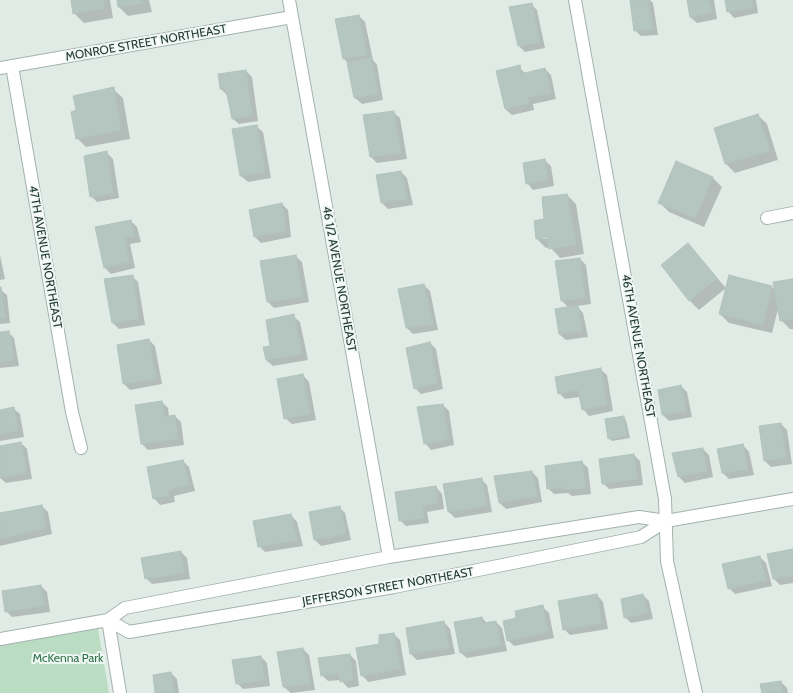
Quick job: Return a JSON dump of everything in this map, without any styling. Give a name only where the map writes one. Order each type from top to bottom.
[{"type":"street","name":"46 1/2 AVENUE NORTHEAST","points":[[289,0],[389,558]]},
{"type":"street","name":"46TH AVENUE NORTHEAST","points":[[575,0],[665,499],[667,561],[696,693]]},
{"type":"street","name":"MONROE STREET NORTHEAST","points":[[6,67],[42,62],[292,17]]},
{"type":"street","name":"47TH AVENUE NORTHEAST","points":[[6,67],[72,412],[81,448]]},
{"type":"street","points":[[767,218],[793,213]]},
{"type":"street","name":"JEFFERSON STREET NORTHEAST","points":[[0,639],[108,620],[125,608],[389,558],[639,516],[666,521],[793,499]]},
{"type":"street","name":"JEFFERSON STREET NORTHEAST","points":[[108,620],[129,632],[394,587],[641,538],[666,521]]},
{"type":"street","points":[[108,620],[120,693]]},
{"type":"green space","name":"McKenna Park","points":[[96,618],[109,693],[0,693],[0,636]]},
{"type":"building","points":[[71,0],[103,0],[104,8],[73,14]]},
{"type":"building","points":[[117,0],[142,0],[143,3],[118,7]]},
{"type":"building","points":[[630,0],[648,0],[653,29],[634,31]]},
{"type":"building","points":[[687,0],[709,0],[712,13],[690,17]]},
{"type":"building","points":[[725,0],[752,0],[753,7],[727,12]]},
{"type":"building","points":[[532,3],[540,43],[518,46],[509,7]]},
{"type":"building","points":[[359,15],[367,55],[343,59],[335,19]]},
{"type":"building","points":[[371,58],[378,94],[354,98],[347,62]]},
{"type":"building","points":[[520,65],[521,74],[545,68],[551,93],[528,98],[529,104],[505,109],[496,71]]},
{"type":"building","points":[[246,70],[252,115],[232,119],[226,89],[220,89],[218,74]]},
{"type":"building","points":[[114,87],[121,130],[76,139],[71,112],[76,110],[73,96]]},
{"type":"building","points":[[394,111],[401,153],[370,157],[363,115]]},
{"type":"building","points":[[758,114],[770,151],[725,164],[714,128]]},
{"type":"building","points":[[257,125],[265,172],[240,176],[232,129]]},
{"type":"building","points":[[107,151],[113,193],[90,197],[84,156]]},
{"type":"building","points":[[545,159],[548,180],[526,184],[523,163]]},
{"type":"building","points":[[676,161],[713,177],[695,218],[658,203]]},
{"type":"building","points":[[401,171],[407,199],[381,203],[376,175]]},
{"type":"building","points":[[567,194],[576,245],[549,249],[547,237],[536,239],[534,221],[544,219],[542,197]]},
{"type":"building","points":[[282,203],[286,231],[254,237],[249,210]]},
{"type":"building","points":[[131,220],[135,236],[125,238],[129,262],[104,268],[95,227]]},
{"type":"building","points":[[688,243],[717,278],[689,301],[661,265]]},
{"type":"building","points":[[296,255],[303,297],[267,302],[260,261]]},
{"type":"building","points":[[580,258],[585,298],[561,301],[555,261]]},
{"type":"building","points":[[133,275],[139,319],[112,323],[104,279]]},
{"type":"building","points":[[729,275],[772,286],[763,325],[719,314]]},
{"type":"building","points":[[793,279],[793,319],[780,321],[773,282]]},
{"type":"building","points":[[424,284],[433,324],[406,328],[398,289]]},
{"type":"building","points":[[1,287],[5,317],[0,318],[0,288]]},
{"type":"building","points":[[578,305],[582,331],[559,334],[555,309]]},
{"type":"building","points":[[294,314],[302,354],[266,360],[263,347],[270,346],[266,320]]},
{"type":"building","points":[[9,331],[14,360],[0,362],[0,332]]},
{"type":"building","points":[[149,339],[156,379],[123,384],[117,345]]},
{"type":"building","points":[[430,342],[437,383],[414,389],[406,348]]},
{"type":"building","points":[[601,368],[607,405],[582,410],[578,390],[558,394],[555,377]]},
{"type":"building","points":[[303,374],[310,414],[284,419],[277,379]]},
{"type":"building","points":[[681,385],[686,411],[662,415],[658,390]]},
{"type":"building","points":[[162,401],[164,417],[175,415],[178,439],[141,444],[135,405]]},
{"type":"building","points":[[443,404],[448,439],[424,444],[417,407]]},
{"type":"building","points":[[14,407],[18,431],[0,434],[0,410]]},
{"type":"building","points":[[624,416],[627,436],[608,439],[605,419]]},
{"type":"building","points":[[781,423],[786,458],[764,461],[759,426]]},
{"type":"building","points":[[21,442],[27,473],[0,477],[0,446]]},
{"type":"building","points":[[743,444],[748,469],[722,473],[717,449]]},
{"type":"building","points":[[703,448],[707,471],[678,477],[672,453]]},
{"type":"building","points":[[634,454],[637,479],[602,484],[599,459]]},
{"type":"building","points":[[183,460],[189,485],[168,490],[169,496],[153,499],[147,467]]},
{"type":"building","points":[[582,461],[586,488],[564,490],[564,487],[547,489],[545,466]]},
{"type":"building","points":[[532,471],[537,496],[499,503],[494,476]]},
{"type":"building","points":[[482,478],[487,506],[448,512],[443,484]]},
{"type":"building","points":[[436,486],[438,503],[422,506],[424,518],[399,521],[395,492]]},
{"type":"building","points":[[42,505],[46,528],[0,539],[0,513]]},
{"type":"building","points":[[340,506],[346,534],[314,540],[309,512]]},
{"type":"building","points":[[291,514],[297,540],[258,547],[253,521]]},
{"type":"building","points":[[793,549],[793,576],[773,579],[767,554]]},
{"type":"building","points":[[181,551],[184,573],[145,579],[141,558]]},
{"type":"building","points":[[760,556],[766,580],[728,589],[722,564]]},
{"type":"building","points":[[41,585],[44,606],[5,612],[2,591]]},
{"type":"building","points":[[597,594],[602,623],[563,630],[558,601]]},
{"type":"building","points":[[643,594],[648,613],[624,618],[621,599]]},
{"type":"building","points":[[543,605],[548,632],[507,641],[503,621],[516,618],[515,611]]},
{"type":"building","points":[[482,617],[483,623],[496,621],[501,645],[460,653],[454,622]]},
{"type":"building","points":[[444,621],[449,648],[410,654],[406,628]]},
{"type":"building","points":[[394,633],[401,669],[361,676],[356,648],[379,644],[379,635]]},
{"type":"building","points":[[303,648],[310,684],[283,687],[277,652]]},
{"type":"building","points":[[350,654],[353,680],[340,682],[339,674],[321,676],[318,658]]},
{"type":"building","points":[[261,656],[264,680],[236,684],[232,660]]},
{"type":"building","points":[[171,672],[174,693],[155,693],[153,675]]},
{"type":"building","points":[[781,681],[783,693],[762,693],[760,684]]}]
